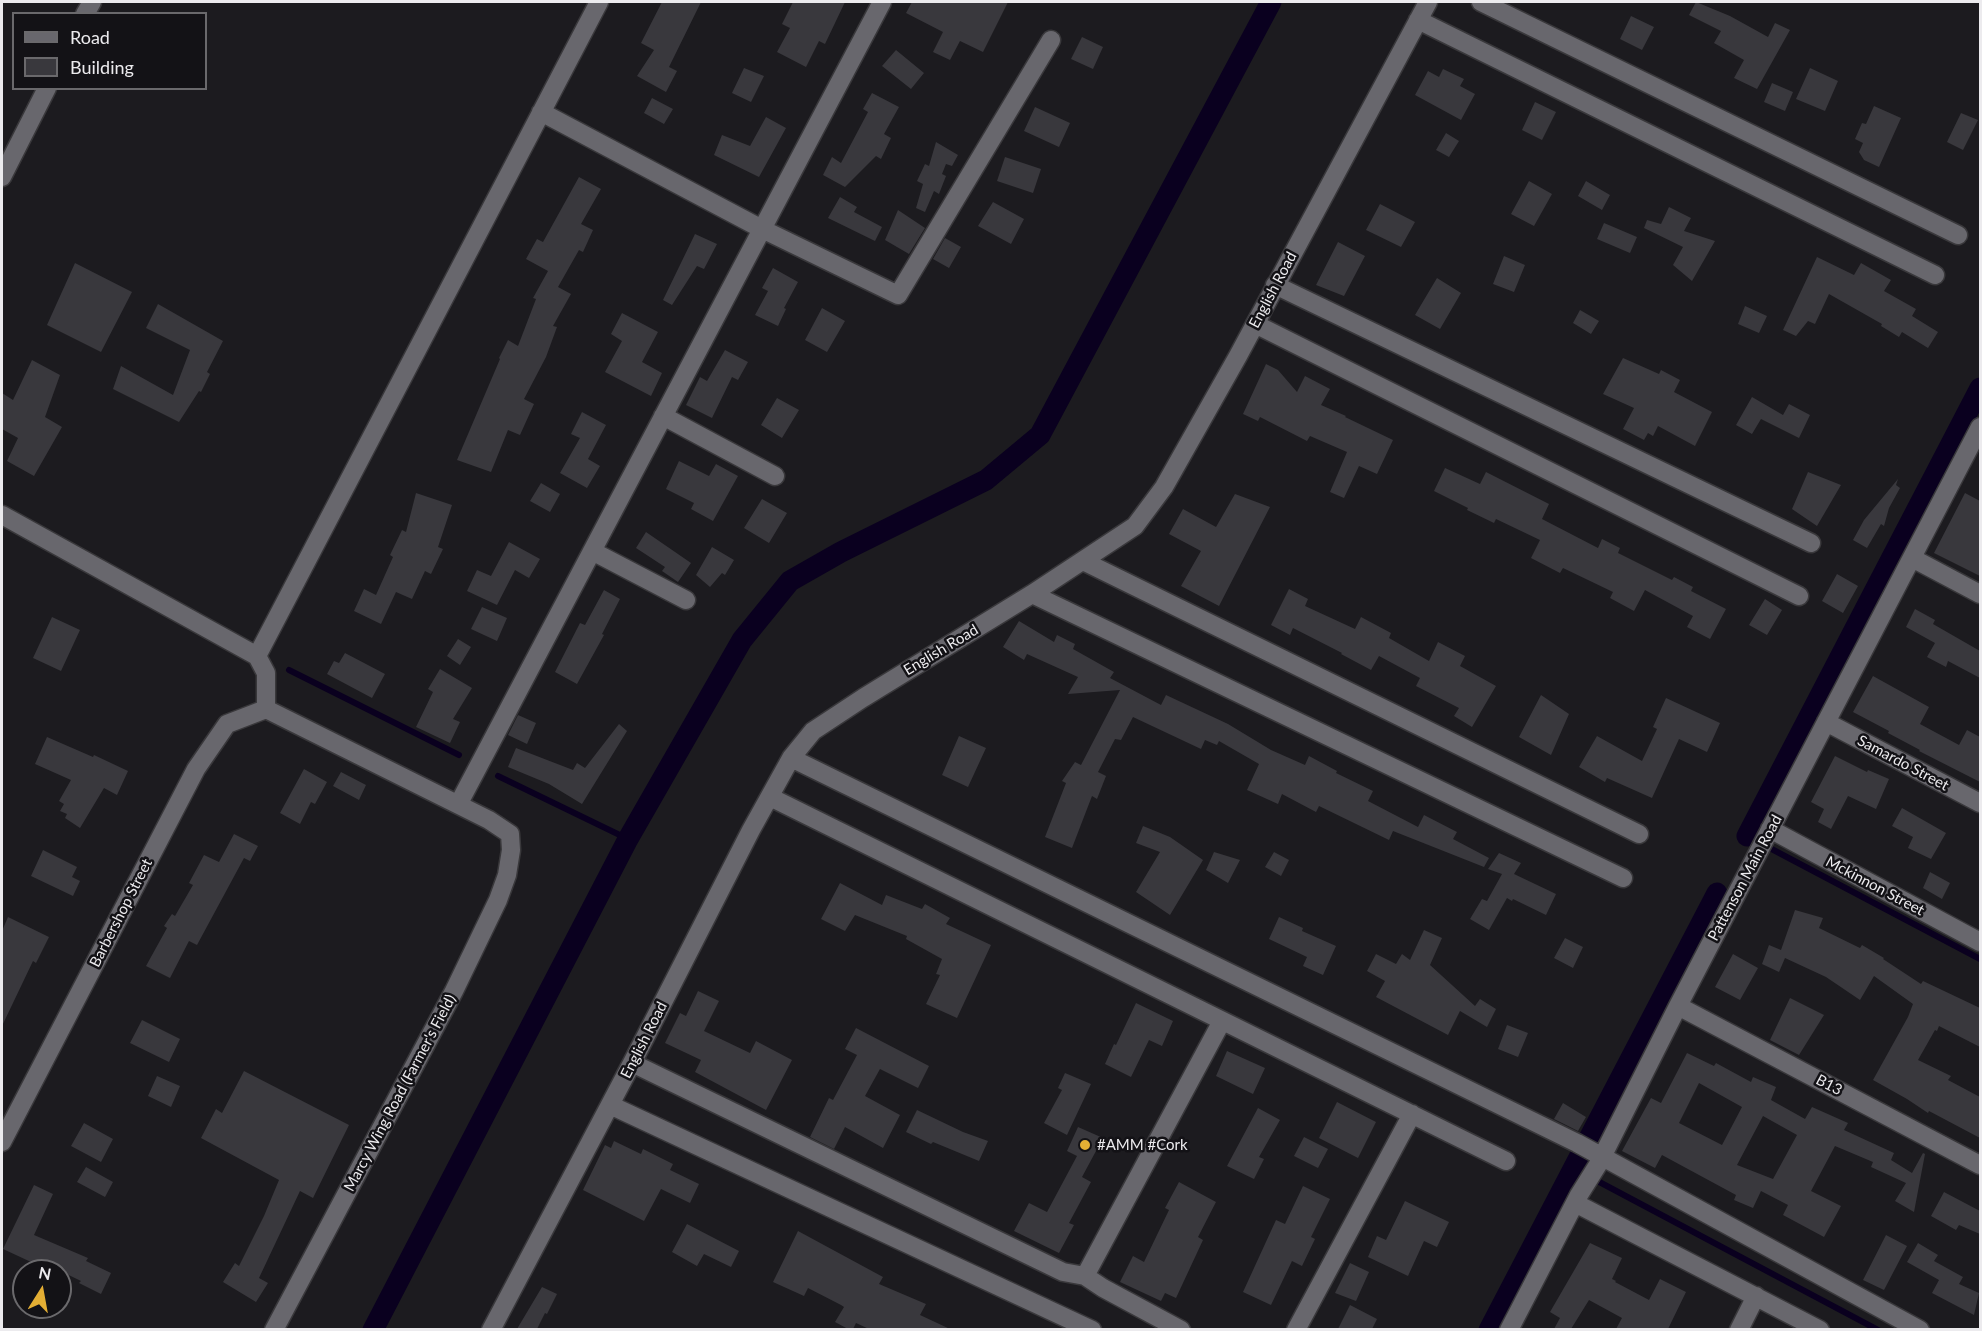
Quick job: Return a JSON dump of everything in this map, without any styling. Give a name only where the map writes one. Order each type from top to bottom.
[{"type":"street","points":[[257,656],[599,2]]},
{"type":"street","points":[[2,515],[257,656],[266,673],[266,709],[459,803],[882,2]]},
{"type":"street","name":"English Road","points":[[491,1329],[632,1064],[751,830],[791,758],[813,731],[1032,594],[1135,526],[1164,487],[1255,324],[1428,2]]},
{"type":"street","points":[[1481,2],[1958,235]]},
{"type":"street","points":[[1418,20],[1935,275]]},
{"type":"street","points":[[541,112],[762,229],[898,295],[1051,40]]},
{"type":"street","points":[[2,177],[46,90]]},
{"type":"street","points":[[1275,285],[1811,543]]},
{"type":"street","points":[[1255,324],[1799,596]]},
{"type":"street","points":[[663,416],[775,476]]},
{"type":"street","name":"Pattenson Main Road","points":[[1509,1329],[1980,427]]},
{"type":"street","points":[[592,551],[686,600]]},
{"type":"street","points":[[1912,558],[1980,594]]},
{"type":"street","points":[[1083,561],[1639,834]]},
{"type":"street","points":[[1032,594],[1623,878]]},
{"type":"street","name":"Barbershop Street","points":[[2,1142],[196,769],[227,724],[266,709]]},
{"type":"street","name":"Samardo Street","points":[[1826,722],[1980,803]]},
{"type":"street","points":[[791,758],[1577,1143],[1600,1158],[1920,1329]]},
{"type":"street","points":[[770,797],[1506,1161]]},
{"type":"street","name":"Marcy Wing Road (Farmer's Field)","points":[[274,1329],[454,991],[498,900],[507,875],[511,850],[510,834],[459,803]]},
{"type":"street","name":"Mckinnon Street","points":[[1770,829],[1980,942]]},
{"type":"street","name":"B13","points":[[1678,1006],[1980,1166]]},
{"type":"street","points":[[1085,1276],[1222,1021]]},
{"type":"street","points":[[632,1064],[1063,1272],[1085,1276],[1103,1288],[1181,1329]]},
{"type":"street","points":[[610,1105],[1092,1329]]},
{"type":"street","points":[[1296,1329],[1412,1114]]},
{"type":"street","points":[[1578,1197],[1756,1296],[1821,1329]]},
{"type":"street","points":[[1739,1329],[1756,1296]]},
{"type":"building","points":[[662,2],[701,2],[669,67],[677,71],[666,92],[637,76],[654,50],[641,43]]},
{"type":"building","points":[[793,2],[845,2],[825,44],[819,41],[806,67],[777,52],[790,28],[782,24]]},
{"type":"building","points":[[912,2],[1008,2],[983,52],[960,41],[950,60],[933,52],[943,32],[906,13]]},
{"type":"building","points":[[1696,2],[1730,16],[1768,37],[1775,23],[1790,30],[1757,89],[1734,78],[1744,60],[1714,43],[1721,31],[1689,15]]},
{"type":"building","points":[[1631,16],[1654,27],[1642,50],[1620,39]]},
{"type":"building","points":[[1082,37],[1103,47],[1093,69],[1071,59]]},
{"type":"building","points":[[896,50],[924,73],[911,89],[882,66]]},
{"type":"building","points":[[744,68],[764,76],[751,102],[732,93]]},
{"type":"building","points":[[1810,68],[1838,81],[1825,111],[1796,99]]},
{"type":"building","points":[[1443,69],[1464,79],[1460,86],[1475,94],[1461,120],[1415,95],[1428,71],[1439,77]]},
{"type":"building","points":[[1772,83],[1793,92],[1785,111],[1764,102]]},
{"type":"building","points":[[872,93],[899,107],[884,134],[891,138],[881,159],[876,156],[845,187],[823,175],[832,157],[841,163],[868,112],[863,109]]},
{"type":"building","points":[[652,98],[673,109],[664,124],[644,113]]},
{"type":"building","points":[[1535,102],[1556,112],[1542,140],[1522,130]]},
{"type":"building","points":[[1874,106],[1901,118],[1879,167],[1864,160],[1859,152],[1863,143],[1855,139],[1862,123],[1866,124]]},
{"type":"building","points":[[1035,107],[1070,123],[1059,147],[1024,131]]},
{"type":"building","points":[[1961,113],[1978,120],[1963,150],[1947,142]]},
{"type":"building","points":[[766,117],[786,128],[759,177],[714,155],[722,135],[750,146]]},
{"type":"building","points":[[1446,133],[1459,141],[1449,157],[1436,150]]},
{"type":"building","points":[[936,142],[958,155],[952,166],[946,164],[942,174],[946,176],[939,194],[934,191],[925,212],[916,208],[923,184],[917,181],[925,164],[929,166]]},
{"type":"building","points":[[1005,157],[1041,169],[1033,193],[997,181]]},
{"type":"building","points":[[579,177],[601,189],[581,224],[593,230],[583,252],[579,250],[558,287],[571,294],[553,326],[557,327],[546,357],[524,399],[534,404],[520,435],[508,430],[491,472],[457,460],[499,358],[508,340],[518,346],[536,299],[533,298],[548,271],[526,259],[537,239],[543,242]]},
{"type":"building","points":[[1529,181],[1552,194],[1534,226],[1511,214]]},
{"type":"building","points":[[1586,181],[1610,195],[1602,210],[1578,196]]},
{"type":"building","points":[[840,197],[857,207],[854,212],[882,227],[875,241],[828,218]]},
{"type":"building","points":[[993,202],[1024,219],[1011,244],[978,226]]},
{"type":"building","points":[[1380,204],[1415,222],[1401,247],[1366,230]]},
{"type":"building","points":[[1669,207],[1691,218],[1684,231],[1715,241],[1692,281],[1673,265],[1683,247],[1644,228],[1647,220],[1661,224]]},
{"type":"building","points":[[898,210],[925,228],[909,254],[885,240]]},
{"type":"building","points":[[1604,223],[1637,237],[1630,253],[1597,239]]},
{"type":"building","points":[[695,234],[717,244],[704,269],[697,266],[672,305],[663,300]]},
{"type":"building","points":[[945,238],[961,247],[949,268],[933,259]]},
{"type":"building","points":[[1338,242],[1365,256],[1344,296],[1316,285]]},
{"type":"building","points":[[1504,256],[1525,265],[1514,292],[1493,284]]},
{"type":"building","points":[[1817,257],[1854,275],[1861,263],[1891,280],[1884,291],[1916,309],[1912,316],[1938,332],[1928,348],[1902,332],[1899,337],[1881,326],[1882,324],[1829,294],[1815,324],[1808,321],[1796,336],[1783,330]]},
{"type":"building","points":[[75,263],[132,292],[101,352],[47,325]]},
{"type":"building","points":[[773,268],[798,282],[784,308],[786,309],[778,326],[755,315],[768,291],[762,288]]},
{"type":"building","points":[[1437,278],[1461,293],[1440,329],[1415,315]]},
{"type":"building","points":[[158,304],[223,341],[207,372],[210,374],[201,392],[199,391],[179,422],[113,389],[121,366],[173,395],[190,350],[146,328]]},
{"type":"building","points":[[1745,306],[1767,316],[1759,333],[1738,324]]},
{"type":"building","points":[[822,308],[845,321],[827,352],[805,340]]},
{"type":"building","points":[[1580,310],[1599,321],[1591,334],[1573,323]]},
{"type":"building","points":[[622,313],[658,332],[642,362],[662,373],[651,396],[605,372],[622,341],[611,334]]},
{"type":"building","points":[[725,350],[748,362],[738,380],[732,377],[712,418],[686,405],[700,377],[707,381]]},
{"type":"building","points":[[1623,358],[1659,374],[1661,370],[1680,380],[1674,392],[1712,412],[1695,446],[1658,426],[1653,436],[1648,433],[1644,440],[1623,429],[1634,408],[1603,394]]},
{"type":"building","points":[[32,360],[60,375],[45,417],[62,427],[34,476],[7,461],[18,438],[2,429],[2,393],[13,400]]},
{"type":"building","points":[[1266,364],[1278,370],[1297,392],[1305,376],[1330,389],[1321,405],[1393,440],[1377,474],[1359,466],[1344,498],[1330,492],[1347,452],[1310,436],[1307,441],[1260,417],[1258,421],[1243,414]]},
{"type":"building","points":[[1752,397],[1783,415],[1789,404],[1810,415],[1799,438],[1761,419],[1752,434],[1736,425]]},
{"type":"building","points":[[777,398],[799,410],[782,438],[761,425]]},
{"type":"building","points":[[582,412],[606,425],[588,459],[600,466],[587,488],[560,473],[580,438],[571,434]]},
{"type":"building","points":[[679,461],[709,476],[716,464],[738,476],[713,521],[691,509],[694,503],[666,489]]},
{"type":"building","points":[[1445,468],[1480,484],[1486,472],[1549,504],[1542,519],[1598,548],[1602,539],[1620,548],[1618,553],[1672,580],[1674,577],[1693,587],[1691,591],[1726,609],[1710,639],[1687,627],[1693,616],[1645,590],[1634,611],[1610,598],[1613,592],[1563,568],[1560,573],[1531,558],[1540,540],[1496,519],[1494,523],[1434,491]]},
{"type":"building","points":[[1808,472],[1841,485],[1817,526],[1792,509]]},
{"type":"building","points":[[1898,479],[1896,485],[1900,488],[1889,508],[1884,526],[1881,524],[1867,548],[1853,540],[1864,520]]},
{"type":"building","points":[[541,483],[560,494],[550,512],[530,501]]},
{"type":"building","points":[[416,493],[452,505],[438,547],[443,549],[431,574],[425,571],[412,599],[396,592],[381,624],[354,611],[364,589],[376,595],[393,557],[390,555],[402,530],[406,532]]},
{"type":"building","points":[[1965,493],[1980,501],[1980,576],[1934,553]]},
{"type":"building","points":[[1235,494],[1270,507],[1219,606],[1181,586],[1201,551],[1169,534],[1183,509],[1216,527]]},
{"type":"building","points":[[762,499],[787,513],[769,543],[744,528]]},
{"type":"building","points":[[646,532],[691,563],[678,582],[662,571],[665,567],[636,548]]},
{"type":"building","points":[[509,542],[540,559],[529,578],[515,570],[497,605],[467,591],[477,570],[491,576]]},
{"type":"building","points":[[712,547],[734,560],[725,575],[722,573],[710,587],[696,575]]},
{"type":"building","points":[[1837,574],[1858,586],[1843,613],[1822,601]]},
{"type":"building","points":[[1289,589],[1308,599],[1305,606],[1355,629],[1361,617],[1391,633],[1389,638],[1429,661],[1438,642],[1465,656],[1460,666],[1496,686],[1472,727],[1454,716],[1459,708],[1416,686],[1420,678],[1379,656],[1371,670],[1293,628],[1290,635],[1271,625]]},
{"type":"building","points":[[604,590],[620,599],[602,634],[604,635],[577,684],[555,672],[580,623],[585,625]]},
{"type":"building","points":[[1765,599],[1782,610],[1767,635],[1749,625]]},
{"type":"building","points":[[482,607],[507,618],[497,641],[471,629]]},
{"type":"building","points":[[1915,609],[1935,620],[1933,624],[1980,651],[1980,678],[1948,661],[1946,667],[1927,657],[1935,643],[1906,627]]},
{"type":"building","points":[[52,617],[80,630],[61,671],[33,658]]},
{"type":"building","points":[[1019,621],[1054,642],[1057,635],[1075,644],[1073,649],[1114,672],[1110,678],[1161,705],[1166,695],[1228,724],[1271,750],[1305,765],[1309,756],[1337,771],[1336,773],[1373,791],[1368,801],[1418,827],[1424,815],[1457,832],[1453,839],[1489,858],[1484,867],[1393,831],[1389,840],[1319,806],[1316,812],[1282,794],[1278,804],[1247,790],[1259,764],[1219,741],[1217,745],[1205,740],[1201,749],[1133,717],[1121,740],[1115,739],[1098,772],[1106,776],[1097,799],[1092,796],[1072,848],[1045,837],[1066,783],[1062,781],[1075,762],[1081,765],[1120,690],[1068,694],[1078,677],[1027,654],[1024,660],[1003,647]]},
{"type":"building","points":[[458,639],[471,647],[460,665],[447,656]]},
{"type":"building","points":[[345,653],[385,674],[372,698],[327,674],[334,661],[339,663]]},
{"type":"building","points":[[440,669],[472,688],[453,719],[460,722],[450,743],[416,727],[433,692],[428,689]]},
{"type":"building","points":[[1873,676],[1929,707],[1920,724],[1959,745],[1967,730],[1980,737],[1980,782],[1919,751],[1888,733],[1889,731],[1853,712]]},
{"type":"building","points":[[1541,695],[1569,714],[1551,755],[1519,737]]},
{"type":"building","points":[[1666,698],[1720,723],[1707,752],[1679,739],[1652,798],[1607,778],[1605,782],[1579,767],[1597,736],[1642,761],[1657,729],[1653,727]]},
{"type":"building","points":[[518,715],[536,723],[527,744],[508,735]]},
{"type":"building","points":[[619,724],[627,731],[582,804],[549,784],[508,767],[516,748],[573,770],[577,763],[585,768]]},
{"type":"building","points":[[959,736],[986,748],[968,787],[942,775]]},
{"type":"building","points":[[47,737],[128,771],[117,795],[104,788],[80,828],[65,818],[67,814],[60,811],[64,804],[59,801],[71,780],[35,764]]},
{"type":"building","points":[[1835,756],[1867,772],[1868,770],[1889,779],[1876,809],[1848,796],[1831,829],[1818,822],[1824,809],[1811,802]]},
{"type":"building","points":[[304,769],[327,782],[315,804],[311,802],[300,824],[280,813]]},
{"type":"building","points":[[341,772],[366,785],[359,800],[333,786]]},
{"type":"building","points":[[1902,808],[1946,833],[1931,859],[1908,848],[1913,837],[1892,826]]},
{"type":"building","points":[[1143,826],[1170,837],[1203,860],[1170,915],[1136,892],[1160,852],[1136,843]]},
{"type":"building","points":[[234,834],[258,846],[250,861],[244,858],[197,945],[189,941],[170,978],[146,966],[167,928],[164,926],[172,914],[175,916],[193,885],[189,883],[204,855],[219,862]]},
{"type":"building","points":[[43,850],[77,867],[72,877],[80,881],[73,896],[31,876]]},
{"type":"building","points":[[1214,852],[1240,860],[1228,883],[1206,870]]},
{"type":"building","points":[[1274,852],[1289,860],[1281,876],[1265,867]]},
{"type":"building","points":[[1499,853],[1521,863],[1514,874],[1556,894],[1546,915],[1507,898],[1489,930],[1470,919],[1482,899],[1487,901],[1502,874],[1488,869]]},
{"type":"building","points":[[1930,872],[1950,883],[1942,899],[1923,888]]},
{"type":"building","points":[[840,883],[882,905],[886,895],[922,909],[925,904],[950,918],[946,924],[991,945],[957,1018],[926,1004],[940,975],[936,974],[942,959],[906,939],[907,936],[855,915],[845,931],[821,919]]},
{"type":"building","points":[[1795,910],[1823,918],[1819,928],[1860,948],[1862,945],[1921,984],[1923,981],[1980,1008],[1980,1047],[1939,1026],[1918,1060],[1951,1076],[1948,1080],[1980,1097],[1980,1138],[1929,1111],[1928,1113],[1873,1080],[1913,1004],[1874,976],[1860,1000],[1826,977],[1785,958],[1779,972],[1762,964],[1769,945],[1781,950]]},
{"type":"building","points":[[8,917],[49,937],[36,963],[33,961],[2,1026],[2,931]]},
{"type":"building","points":[[1279,917],[1303,928],[1302,931],[1336,946],[1323,975],[1303,966],[1307,957],[1269,939]]},
{"type":"building","points":[[1424,930],[1442,938],[1430,965],[1475,1006],[1480,999],[1496,1009],[1487,1027],[1460,1011],[1448,1035],[1376,997],[1385,981],[1367,971],[1376,954],[1396,964],[1402,954],[1410,960]]},
{"type":"building","points":[[1565,938],[1583,947],[1573,968],[1554,958]]},
{"type":"building","points":[[1733,954],[1758,968],[1740,1000],[1715,987]]},
{"type":"building","points":[[698,991],[719,1001],[704,1031],[750,1053],[756,1041],[792,1060],[766,1110],[695,1072],[701,1060],[665,1043],[680,1013],[686,1016]]},
{"type":"building","points":[[1790,998],[1824,1015],[1799,1055],[1770,1040]]},
{"type":"building","points":[[1136,1003],[1173,1021],[1162,1046],[1149,1040],[1131,1077],[1105,1064]]},
{"type":"building","points":[[142,1020],[180,1039],[169,1062],[130,1043]]},
{"type":"building","points":[[1507,1025],[1528,1033],[1518,1057],[1498,1049]]},
{"type":"building","points":[[856,1028],[929,1066],[918,1088],[880,1069],[865,1096],[900,1115],[883,1148],[845,1127],[834,1149],[810,1137],[829,1098],[833,1100],[857,1055],[845,1049]]},
{"type":"building","points":[[1227,1051],[1265,1068],[1253,1094],[1216,1076]]},
{"type":"building","points":[[1687,1053],[1714,1066],[1716,1063],[1751,1082],[1753,1077],[1776,1087],[1771,1100],[1805,1119],[1812,1107],[1848,1123],[1844,1130],[1894,1153],[1891,1160],[1912,1173],[1923,1153],[1925,1154],[1914,1212],[1895,1201],[1906,1183],[1871,1167],[1873,1162],[1835,1146],[1811,1191],[1841,1206],[1824,1237],[1783,1215],[1788,1205],[1761,1191],[1753,1208],[1734,1200],[1736,1195],[1662,1155],[1655,1168],[1622,1151],[1651,1098],[1661,1103]],"holes":[[[1699,1083],[1742,1107],[1722,1145],[1679,1123]],[[1763,1116],[1797,1135],[1773,1179],[1737,1165]]]},
{"type":"building","points":[[244,1071],[349,1125],[313,1198],[300,1191],[259,1278],[268,1283],[256,1302],[223,1282],[235,1263],[239,1266],[279,1180],[201,1138],[216,1109],[222,1113]]},
{"type":"building","points":[[1065,1073],[1091,1084],[1067,1135],[1044,1123],[1062,1090],[1058,1088]]},
{"type":"building","points":[[157,1076],[180,1086],[171,1107],[148,1096]]},
{"type":"building","points":[[1337,1102],[1376,1122],[1358,1158],[1319,1138]]},
{"type":"building","points":[[1563,1103],[1586,1117],[1578,1131],[1554,1119]]},
{"type":"building","points":[[1258,1108],[1280,1120],[1259,1157],[1264,1159],[1254,1179],[1227,1166]]},
{"type":"building","points":[[917,1110],[988,1141],[979,1161],[933,1142],[931,1144],[906,1132]]},
{"type":"building","points":[[84,1123],[113,1139],[101,1162],[71,1146]]},
{"type":"building","points":[[1078,1127],[1103,1138],[1082,1177],[1091,1182],[1069,1223],[1074,1225],[1059,1253],[1014,1231],[1029,1203],[1047,1212],[1077,1156],[1067,1151]]},
{"type":"building","points":[[1304,1137],[1328,1149],[1318,1168],[1294,1156]]},
{"type":"building","points":[[614,1141],[641,1154],[643,1149],[673,1164],[670,1170],[699,1184],[690,1203],[661,1189],[644,1221],[583,1190],[605,1145],[611,1148]]},
{"type":"building","points":[[86,1167],[113,1182],[105,1197],[77,1182]]},
{"type":"building","points":[[1179,1182],[1216,1202],[1198,1237],[1203,1240],[1176,1298],[1165,1293],[1161,1301],[1120,1282],[1133,1256],[1144,1262],[1169,1210],[1165,1208]]},
{"type":"building","points":[[34,1185],[53,1194],[34,1235],[88,1258],[86,1261],[111,1273],[101,1294],[79,1283],[81,1281],[72,1277],[72,1259],[25,1259],[3,1249]]},
{"type":"building","points":[[1303,1186],[1330,1199],[1311,1237],[1315,1239],[1302,1266],[1292,1261],[1271,1305],[1243,1292],[1276,1220],[1285,1224]]},
{"type":"building","points":[[1944,1192],[1980,1211],[1980,1234],[1959,1225],[1956,1230],[1931,1216]]},
{"type":"building","points":[[1405,1201],[1449,1222],[1437,1247],[1424,1241],[1408,1276],[1368,1257],[1377,1236],[1386,1240]]},
{"type":"building","points":[[687,1224],[739,1251],[731,1267],[704,1254],[697,1266],[672,1252]]},
{"type":"building","points":[[798,1231],[883,1277],[879,1284],[926,1304],[920,1315],[950,1329],[869,1329],[856,1323],[853,1329],[848,1329],[835,1322],[844,1307],[841,1305],[808,1288],[804,1296],[773,1282]]},
{"type":"building","points":[[1886,1235],[1907,1246],[1884,1290],[1863,1280]]},
{"type":"building","points":[[1590,1243],[1622,1258],[1612,1279],[1649,1300],[1660,1279],[1686,1292],[1668,1329],[1616,1329],[1622,1318],[1589,1300],[1571,1329],[1554,1329],[1560,1318],[1550,1312]]},
{"type":"building","points":[[1918,1243],[1938,1255],[1934,1261],[1963,1277],[1959,1284],[1979,1293],[1974,1315],[1932,1293],[1939,1280],[1907,1262]]},
{"type":"building","points":[[1350,1263],[1369,1272],[1356,1301],[1335,1293]]},
{"type":"building","points":[[542,1287],[557,1294],[547,1314],[545,1313],[537,1329],[517,1329]]},
{"type":"building","points":[[1350,1305],[1377,1319],[1372,1329],[1338,1329]]},
{"type":"waterway","points":[[373,1330],[628,839],[742,640],[790,581],[841,552],[986,480],[1040,435],[1271,2]]},
{"type":"waterway","points":[[1747,836],[1980,388]]},
{"type":"waterway","points":[[289,670],[459,755]]},
{"type":"waterway","points":[[498,776],[628,839]]},
{"type":"waterway","points":[[1747,836],[1980,959]]},
{"type":"waterway","points":[[1489,1330],[1717,893]]},
{"type":"waterway","points":[[1573,1168],[1878,1330]]},
{"type":"place","name":"#AMM #Cork","points":[[1085,1145]]}]
